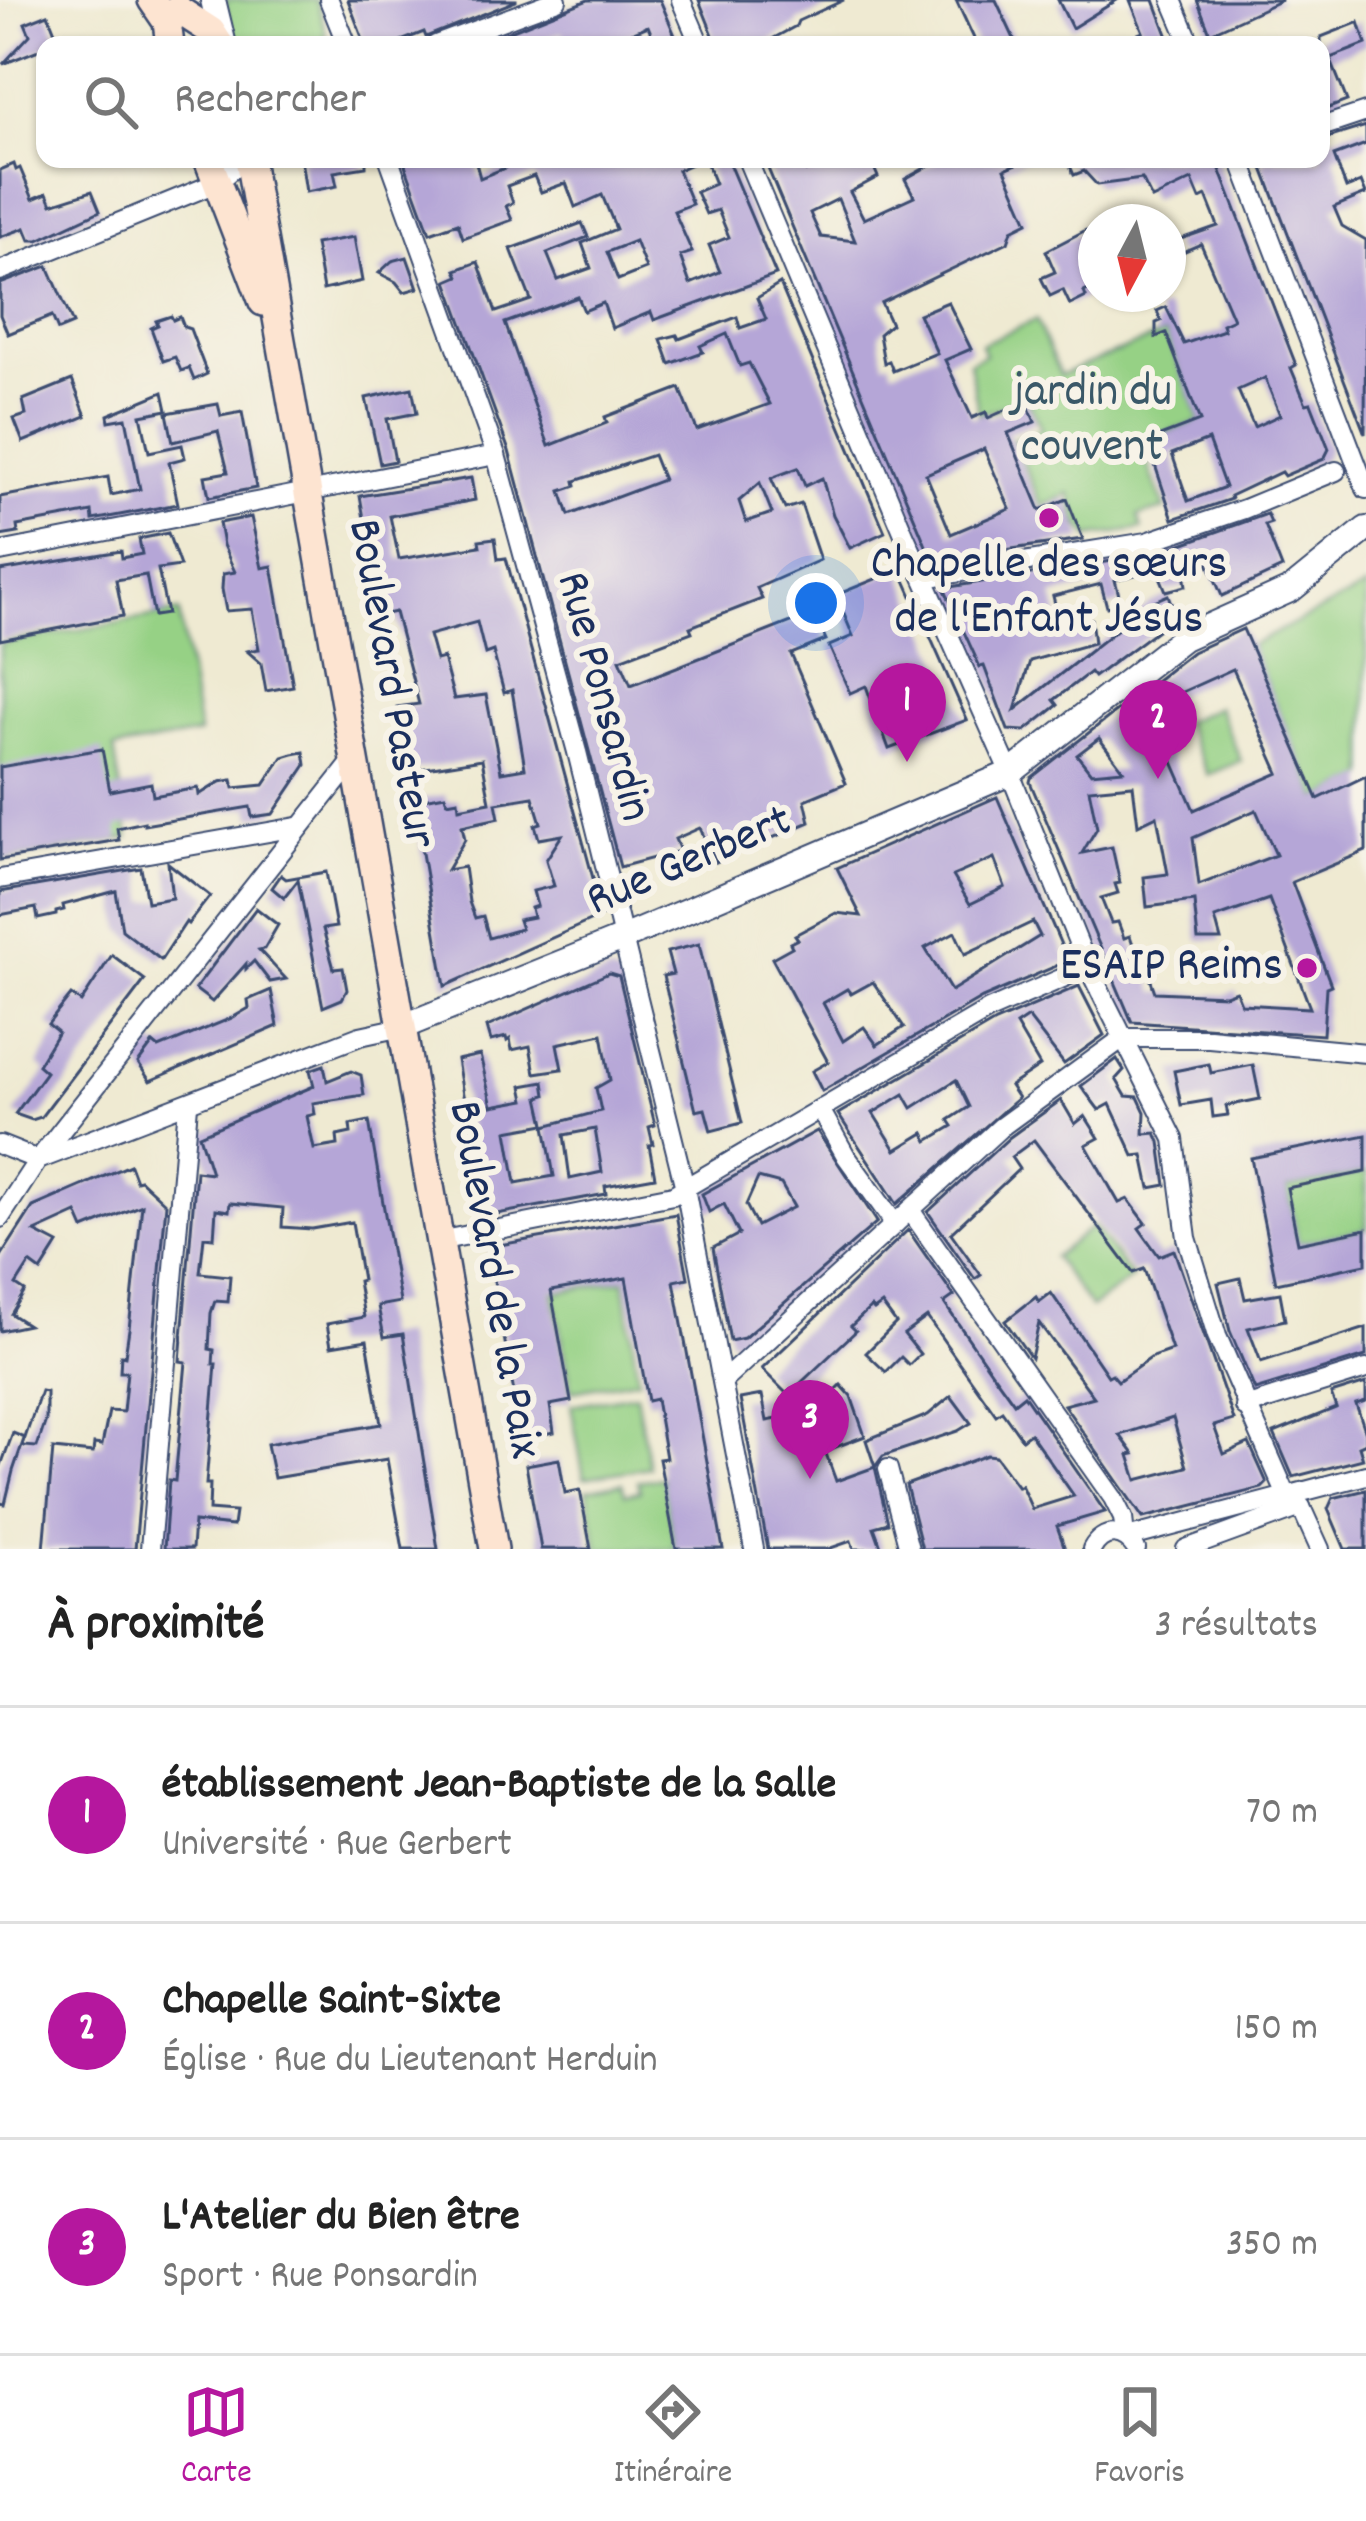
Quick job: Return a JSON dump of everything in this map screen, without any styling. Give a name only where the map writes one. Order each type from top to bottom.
[{"type":"main road","points":[[170,15],[214,36]]},
{"type":"main road","name":"Boulevard Pasteur","points":[[249,168],[402,1027]]},
{"type":"main road","name":"Boulevard Pasteur","points":[[212,171],[284,356]]},
{"type":"main road","name":"Boulevard de la Paix","points":[[402,1027],[494,1549]]},
{"type":"street","points":[[213,0],[220,36]]},
{"type":"street","points":[[329,0],[343,36]]},
{"type":"street","points":[[460,36],[557,0]]},
{"type":"street","points":[[681,0],[696,36]]},
{"type":"street","points":[[1172,0],[1187,36]]},
{"type":"street","points":[[1330,124],[1366,112]]},
{"type":"street","name":"Rue Ponsardin","points":[[392,168],[496,455],[625,937],[685,1188],[754,1549]]},
{"type":"street","points":[[751,168],[1088,967],[1174,1139],[1187,1238],[1217,1336],[1245,1407],[1320,1549]]},
{"type":"street","points":[[1243,168],[1366,489]]},
{"type":"street","points":[[0,271],[212,171]]},
{"type":"street","points":[[0,552],[496,455]]},
{"type":"street","points":[[924,578],[1147,542],[1336,471]]},
{"type":"street","name":"Rue Gerbert","points":[[402,1027],[1010,773],[1183,638],[1292,589],[1366,530]]},
{"type":"street","points":[[0,1218],[38,1160],[356,756]]},
{"type":"street","points":[[0,879],[297,827]]},
{"type":"street","points":[[438,1241],[658,1201],[821,1112],[989,1010],[1088,967]]},
{"type":"street","points":[[0,1145],[38,1160],[360,1036],[402,1027]]},
{"type":"street","points":[[724,1381],[1001,1126],[1123,1038],[1209,1038],[1366,1052]]},
{"type":"street","points":[[150,1549],[188,1105]]},
{"type":"street","points":[[821,1112],[895,1225]]},
{"type":"street","points":[[910,1210],[1113,1498],[1129,1541]]},
{"type":"street","points":[[1245,1407],[1366,1369]]},
{"type":"street","points":[[888,1469],[910,1549]]},
{"type":"street","points":[[1186,1549],[1366,1474]]},
{"type":"street","points":[[1092,1549],[1109,1534],[1129,1541],[1294,1502]]},
{"type":"green space","points":[[225,0],[316,0],[325,36],[231,36]]},
{"type":"green space","name":"jardin du couvent","points":[[1036,320],[1060,375],[1166,333],[1200,421],[1139,442],[1165,509],[1138,516],[1142,529],[1089,537],[1079,525],[1070,494],[1042,506],[1013,439],[1041,429],[1027,397],[979,415],[969,362],[985,354],[981,344]]},
{"type":"green space","points":[[1366,587],[1366,777],[1318,799],[1250,646]]},
{"type":"green space","points":[[179,612],[199,734],[114,749],[129,838],[0,860],[0,644]]},
{"type":"green space","points":[[1218,707],[1241,761],[1208,775],[1183,722]]},
{"type":"green space","points":[[1366,1172],[1366,1229],[1298,1243],[1287,1188]]},
{"type":"green space","points":[[1093,1226],[1132,1278],[1091,1308],[1053,1257]]},
{"type":"green space","points":[[624,1280],[638,1379],[572,1391],[554,1293]]},
{"type":"green space","points":[[636,1394],[649,1467],[584,1478],[571,1405]]},
{"type":"green space","points":[[663,1477],[676,1549],[598,1549],[587,1490],[622,1483],[625,1494],[640,1491],[638,1481]]},
{"type":"building","points":[[348,0],[516,0],[428,36],[424,32],[362,36]]},
{"type":"building","points":[[588,0],[660,0],[675,36],[652,36],[648,26],[624,36],[564,36],[562,32],[498,36]]},
{"type":"building","points":[[699,0],[844,0],[778,36],[713,36]]},
{"type":"building","points":[[956,0],[996,0],[1013,36],[973,36]]},
{"type":"building","points":[[1058,0],[1117,0],[1072,28]]},
{"type":"building","points":[[1130,0],[1154,0],[1168,36],[1134,36],[1143,32]]},
{"type":"building","points":[[1197,0],[1282,0],[1210,33]]},
{"type":"building","points":[[48,14],[57,36],[36,36],[36,51],[3,64],[30,35],[25,23]]},
{"type":"building","points":[[1359,22],[1366,44],[1330,58],[1330,36],[1324,36]]},
{"type":"building","points":[[1330,58],[1347,101],[1330,108]]},
{"type":"building","points":[[1366,126],[1366,144],[1334,156],[1346,188],[1361,182],[1366,194],[1334,207],[1342,226],[1366,240],[1365,434],[1263,168],[1330,168],[1330,137]]},
{"type":"building","points":[[14,164],[33,199],[47,193],[52,204],[92,191],[100,211],[38,240],[30,240],[25,228],[0,237],[0,170]]},
{"type":"building","points":[[302,168],[360,168],[334,172],[337,186],[306,192]]},
{"type":"building","points":[[406,168],[477,168],[480,178],[505,168],[683,168],[678,170],[692,204],[674,211],[692,252],[680,256],[690,284],[720,272],[709,245],[729,237],[718,210],[706,214],[696,192],[715,184],[709,168],[731,168],[776,275],[654,320],[651,312],[612,328],[603,303],[584,311],[578,297],[505,323],[549,446],[607,423],[605,417],[680,388],[697,430],[770,404],[749,363],[740,366],[727,334],[700,346],[703,352],[670,364],[661,339],[677,335],[679,339],[737,317],[740,328],[766,319],[757,298],[780,284],[885,532],[850,548],[822,478],[805,486],[798,468],[771,478],[785,509],[801,504],[820,560],[757,588],[762,599],[620,659],[631,685],[814,613],[826,640],[791,654],[846,783],[805,800],[810,822],[716,862],[700,828],[675,839],[680,851],[620,867],[509,451],[447,281],[459,276],[456,270],[478,262],[496,312],[531,300],[511,249],[582,223],[588,237],[547,253],[558,280],[591,268],[582,243],[616,229],[602,195],[575,207],[566,183],[541,192],[534,176],[507,186],[513,203],[506,206],[512,220],[463,238],[458,223],[430,233]],"holes":[[[635,241],[646,269],[618,280],[607,252]],[[653,455],[663,480],[569,515],[561,491],[576,486],[575,481]],[[760,483],[772,513],[746,522],[739,501]]]},
{"type":"building","points":[[768,168],[874,168],[878,177],[850,192],[864,219],[914,196],[905,179],[925,168],[1007,168],[1028,222],[1012,230],[1008,242],[881,303],[891,324],[879,334],[884,363],[889,361],[893,371],[937,353],[919,314],[948,302],[971,349],[945,360],[972,418],[986,412],[988,418],[1026,401],[1035,422],[1008,433],[1040,510],[1067,499],[1083,539],[932,560]],"holes":[[[838,199],[855,241],[821,237],[810,213]],[[984,449],[1010,509],[951,534],[926,474]]]},
{"type":"building","points":[[1071,168],[1219,168],[1296,365],[1291,368],[1329,449],[1324,459],[1284,476],[1281,472],[1231,499],[1173,519],[1147,441],[1200,421],[1166,333],[1156,337],[1156,323],[1161,321],[1157,312],[1168,312],[1184,344],[1224,330],[1222,324],[1233,319],[1201,244],[1186,251],[1186,237],[1218,226],[1206,196],[1200,199],[1192,180],[1152,199],[1142,179],[1097,185],[1084,171],[1074,175]],"holes":[[[1265,378],[1280,415],[1254,427],[1238,390]],[[1208,440],[1225,487],[1188,501],[1172,454]]]},
{"type":"building","points":[[1078,234],[1078,301],[1070,305],[1063,290],[1050,296],[1041,278],[1055,272],[1046,251]]},
{"type":"building","points":[[354,237],[362,281],[323,290],[315,244]]},
{"type":"building","points":[[407,257],[418,288],[404,292],[379,273],[392,261]]},
{"type":"building","points":[[48,266],[73,324],[58,330],[52,316],[8,334],[0,315],[0,284]]},
{"type":"building","points":[[171,316],[173,320],[180,317],[190,329],[207,374],[194,380],[189,368],[181,371],[175,357],[163,361],[151,328]]},
{"type":"building","points":[[72,380],[86,416],[23,442],[14,419],[26,415],[23,400]]},
{"type":"building","points":[[412,388],[417,413],[387,419],[395,461],[380,464],[366,398]]},
{"type":"building","points":[[163,392],[167,410],[141,415],[149,452],[182,445],[185,458],[169,462],[178,504],[93,520],[92,512],[17,526],[18,533],[0,536],[0,497],[108,477],[111,495],[140,489],[126,418],[109,421],[108,415]]},
{"type":"building","points":[[218,404],[221,416],[242,412],[256,488],[209,497],[205,476],[228,472],[218,431],[173,442],[167,413]]},
{"type":"building","points":[[471,478],[475,500],[390,516],[399,559],[480,546],[479,540],[495,538],[498,559],[506,558],[603,915],[445,986],[413,801],[445,795],[447,802],[458,800],[459,808],[490,802],[482,759],[408,771],[397,707],[419,704],[395,612],[381,615],[360,496]],"holes":[[[477,622],[485,654],[493,651],[504,693],[512,690],[525,768],[501,772],[486,695],[454,699],[443,658],[436,660],[429,635]],[[533,797],[541,823],[535,825],[539,839],[562,835],[546,860],[554,886],[533,891],[537,906],[531,908],[533,917],[518,920],[521,929],[489,938],[483,916],[475,918],[469,902],[464,867],[447,870],[465,839],[462,826],[499,818],[496,803]]]},
{"type":"building","points":[[1267,514],[1271,523],[1265,525],[1282,568],[1222,596],[1208,563],[1184,573],[1186,586],[1166,591],[1151,555]]},
{"type":"building","points":[[251,517],[262,568],[272,566],[293,686],[266,691],[261,663],[247,651],[259,649],[252,609],[226,611],[222,589],[223,574],[235,572],[219,523]]},
{"type":"building","points":[[168,533],[180,566],[158,569],[167,614],[154,616],[146,575],[116,580],[123,616],[0,640],[0,571],[121,551],[122,558],[142,554],[139,539]]},
{"type":"building","points":[[1131,558],[1135,575],[1115,580],[1121,603],[1107,607],[1101,584],[1053,596],[1060,624],[1091,619],[1094,643],[1030,661],[1015,710],[1152,602],[1168,595],[1176,616],[1094,677],[1090,672],[1025,731],[1008,730],[984,666],[980,667],[944,588]]},
{"type":"building","points":[[900,569],[967,720],[889,749],[866,686],[850,693],[829,646],[853,636],[836,595]]},
{"type":"building","points":[[1243,629],[1318,799],[1366,776],[1366,851],[1292,882],[1331,985],[1326,987],[1323,1035],[1132,1022],[1030,782],[1192,652]],"holes":[[[1233,669],[1279,773],[1194,810],[1149,707]],[[1099,738],[1123,770],[1091,773],[1077,755]],[[1133,785],[1138,825],[1157,816],[1168,874],[1144,877],[1147,907],[1194,901],[1198,940],[1221,940],[1215,918],[1269,899],[1310,1008],[1241,1004],[1236,991],[1225,995],[1155,992],[1142,955],[1137,956],[1130,936],[1124,938],[1118,922],[1111,923],[1101,898],[1118,893],[1112,847],[1082,853],[1097,828],[1089,789]],[[1256,810],[1276,855],[1199,885],[1193,838]]]},
{"type":"building","points":[[102,749],[110,791],[151,783],[153,796],[198,788],[199,795],[232,780],[234,788],[264,785],[283,757],[293,754],[304,752],[306,765],[273,814],[252,817],[250,807],[144,822],[117,828],[119,840],[0,860],[0,767]]},
{"type":"building","points":[[997,797],[1068,961],[982,998],[822,1091],[812,1071],[828,1062],[772,958],[792,947],[790,943],[798,939],[795,935],[836,913],[861,916],[837,868]],"holes":[[[994,858],[1005,887],[970,904],[953,876]],[[1033,922],[1040,936],[951,991],[925,948],[955,932],[965,954]],[[873,982],[904,1027],[877,1045],[864,1027],[843,1041],[823,1003],[847,989],[851,994]]]},
{"type":"building","points":[[168,863],[210,896],[161,960],[122,930],[116,891],[63,905],[64,910],[56,915],[38,919],[36,908],[0,915],[0,892],[141,868],[147,902],[172,898]]},
{"type":"building","points":[[326,872],[336,927],[323,929],[334,969],[343,968],[347,990],[342,999],[323,1007],[298,880],[284,898],[272,888],[281,875],[286,879]]},
{"type":"building","points":[[256,908],[278,925],[259,950],[286,979],[270,982],[254,961],[212,1002],[195,989]]},
{"type":"building","points":[[699,944],[742,1123],[711,1131],[705,1109],[696,1111],[663,976],[673,974],[667,952]]},
{"type":"building","points":[[112,955],[145,980],[41,1117],[32,1120],[15,1114],[46,1072],[38,1065],[58,1032],[48,1024],[71,995],[81,1002]]},
{"type":"building","points":[[609,973],[619,976],[655,1125],[649,1127],[653,1144],[649,1145],[655,1177],[605,1186],[606,1194],[491,1215],[483,1210],[457,1060],[480,1055],[492,1106],[525,1100],[522,1086],[544,1082],[546,1095],[539,1097],[545,1124],[507,1131],[516,1183],[554,1176],[545,1126],[601,1111],[596,1088],[610,1080],[602,1034],[557,1044],[562,1069],[535,1073],[530,1046],[512,1050],[506,1037],[491,1041],[487,1027]],"holes":[[[595,1129],[602,1172],[570,1179],[564,1135]]]},
{"type":"building","points":[[1079,986],[1104,1035],[1064,1064],[1028,1017],[1016,1025],[1040,1066],[1010,1086],[1018,1098],[897,1204],[838,1114],[995,1022]],"holes":[[[956,1080],[969,1107],[949,1120],[953,1126],[928,1141],[924,1133],[896,1150],[873,1113],[904,1094],[912,1108]]]},
{"type":"building","points":[[271,990],[278,1026],[150,1081],[138,1063],[153,1043],[159,1048],[232,1018],[249,1008],[248,1000]]},
{"type":"building","points":[[1117,1059],[1124,1070],[1116,1079],[1126,1096],[1138,1097],[1145,1112],[1144,1134],[1156,1133],[1160,1142],[1166,1185],[1150,1188],[1143,1155],[1134,1156],[1110,1104],[1099,1110],[1081,1086]]},
{"type":"building","points":[[1209,1064],[1211,1073],[1253,1065],[1260,1099],[1226,1106],[1228,1115],[1213,1117],[1211,1100],[1181,1105],[1174,1071]]},
{"type":"building","points":[[324,1065],[327,1081],[351,1071],[361,1075],[364,1095],[313,1103],[315,1114],[307,1116],[314,1149],[338,1145],[337,1136],[351,1133],[350,1125],[369,1121],[400,1302],[378,1306],[384,1337],[403,1334],[438,1549],[403,1549],[387,1459],[274,1478],[267,1444],[381,1424],[367,1340],[331,1346],[327,1324],[364,1317],[358,1281],[362,1280],[352,1222],[312,1229],[282,1227],[283,1208],[230,1203],[229,1211],[216,1209],[214,1238],[204,1237],[200,1273],[230,1276],[228,1302],[215,1301],[211,1313],[209,1349],[214,1350],[216,1364],[206,1484],[210,1484],[209,1510],[235,1512],[233,1526],[194,1522],[192,1549],[164,1549],[186,1362],[180,1361],[196,1171],[211,1173],[199,1135],[314,1086],[310,1070]]},
{"type":"building","points":[[1061,1100],[1075,1124],[1085,1116],[1099,1138],[1086,1145],[1119,1203],[1128,1199],[1146,1223],[1139,1228],[1159,1256],[1174,1250],[1234,1420],[1214,1426],[1224,1454],[1249,1443],[1267,1483],[1262,1488],[1143,1518],[1064,1405],[1094,1397],[1039,1323],[1031,1358],[1005,1321],[1036,1297],[1039,1302],[1051,1293],[1108,1376],[1118,1381],[1152,1357],[1172,1350],[1144,1269],[1133,1273],[1034,1140],[1011,1157],[1019,1169],[951,1233],[981,1275],[975,1279],[928,1212],[1010,1137]],"holes":[[[1173,1418],[1187,1467],[1137,1480],[1129,1455],[1134,1454],[1120,1435]]]},
{"type":"building","points":[[817,1131],[877,1222],[744,1338],[730,1341],[713,1248],[739,1234],[724,1204],[709,1212],[702,1194]],"holes":[[[758,1178],[781,1184],[794,1207],[757,1226],[746,1205]]]},
{"type":"building","points":[[1366,1135],[1366,1172],[1287,1188],[1298,1243],[1366,1229],[1366,1264],[1276,1283],[1251,1158]]},
{"type":"building","points":[[130,1165],[136,1181],[166,1204],[135,1549],[44,1549],[53,1449],[93,1453],[94,1444],[102,1445],[109,1411],[123,1412],[127,1372],[120,1372],[121,1355],[125,1356],[129,1329],[142,1205],[84,1229],[77,1213],[35,1232],[58,1244],[41,1271],[30,1263],[16,1285],[25,1291],[11,1314],[28,1325],[0,1331],[0,1258],[33,1207]]},
{"type":"building","points":[[676,1214],[688,1278],[674,1281],[723,1549],[676,1549],[659,1459],[666,1458],[656,1399],[648,1401],[626,1278],[551,1291],[571,1401],[550,1405],[554,1432],[522,1438],[488,1247]]},
{"type":"building","points":[[908,1230],[954,1296],[944,1303],[993,1374],[1014,1403],[1024,1395],[1105,1512],[1057,1526],[1065,1549],[922,1549],[906,1485],[987,1455],[995,1456],[1021,1485],[1032,1509],[1074,1496],[1030,1433],[1022,1439],[1002,1411],[996,1415],[927,1317],[904,1334],[920,1354],[909,1365],[901,1357],[886,1372],[866,1353],[896,1323],[882,1304],[874,1310],[871,1307],[851,1326],[856,1331],[788,1395],[762,1369]]},
{"type":"building","points":[[1240,1278],[1245,1299],[1280,1293],[1285,1320],[1248,1328],[1261,1362],[1366,1328],[1366,1356],[1255,1390],[1230,1331],[1218,1283]]},
{"type":"building","points":[[1366,1383],[1366,1401],[1356,1404],[1366,1433],[1366,1443],[1359,1446],[1363,1459],[1293,1477],[1274,1433],[1336,1408],[1331,1394]]},
{"type":"building","points":[[841,1385],[851,1396],[865,1436],[825,1451],[836,1481],[875,1467],[888,1523],[874,1527],[882,1549],[854,1549],[851,1541],[828,1549],[768,1549],[740,1399],[762,1395],[767,1421],[814,1412]]},
{"type":"building","points":[[41,1391],[46,1392],[46,1420],[37,1447],[22,1446],[24,1439],[5,1504],[0,1503],[0,1468],[13,1433],[25,1438]]},
{"type":"building","points":[[951,1396],[971,1423],[883,1456],[875,1467],[866,1440],[928,1415]]},
{"type":"building","points":[[559,1459],[565,1493],[580,1490],[591,1549],[541,1549],[526,1465]]},
{"type":"building","points":[[1366,1490],[1366,1549],[1345,1549],[1328,1509],[1333,1498]]},
{"type":"place","name":"Chapelle des sœurs de l'Enfant Jésus","points":[[1049,518]]},
{"type":"place","name":"établissement Jean-Baptiste de la Salle","points":[[907,762]]},
{"type":"place","name":"Chapelle Saint-Sixte","points":[[1158,779]]},
{"type":"place","name":"ESAIP Reims","points":[[1307,968]]},
{"type":"place","name":"L'Atelier du Bien être","points":[[810,1479]]}]
